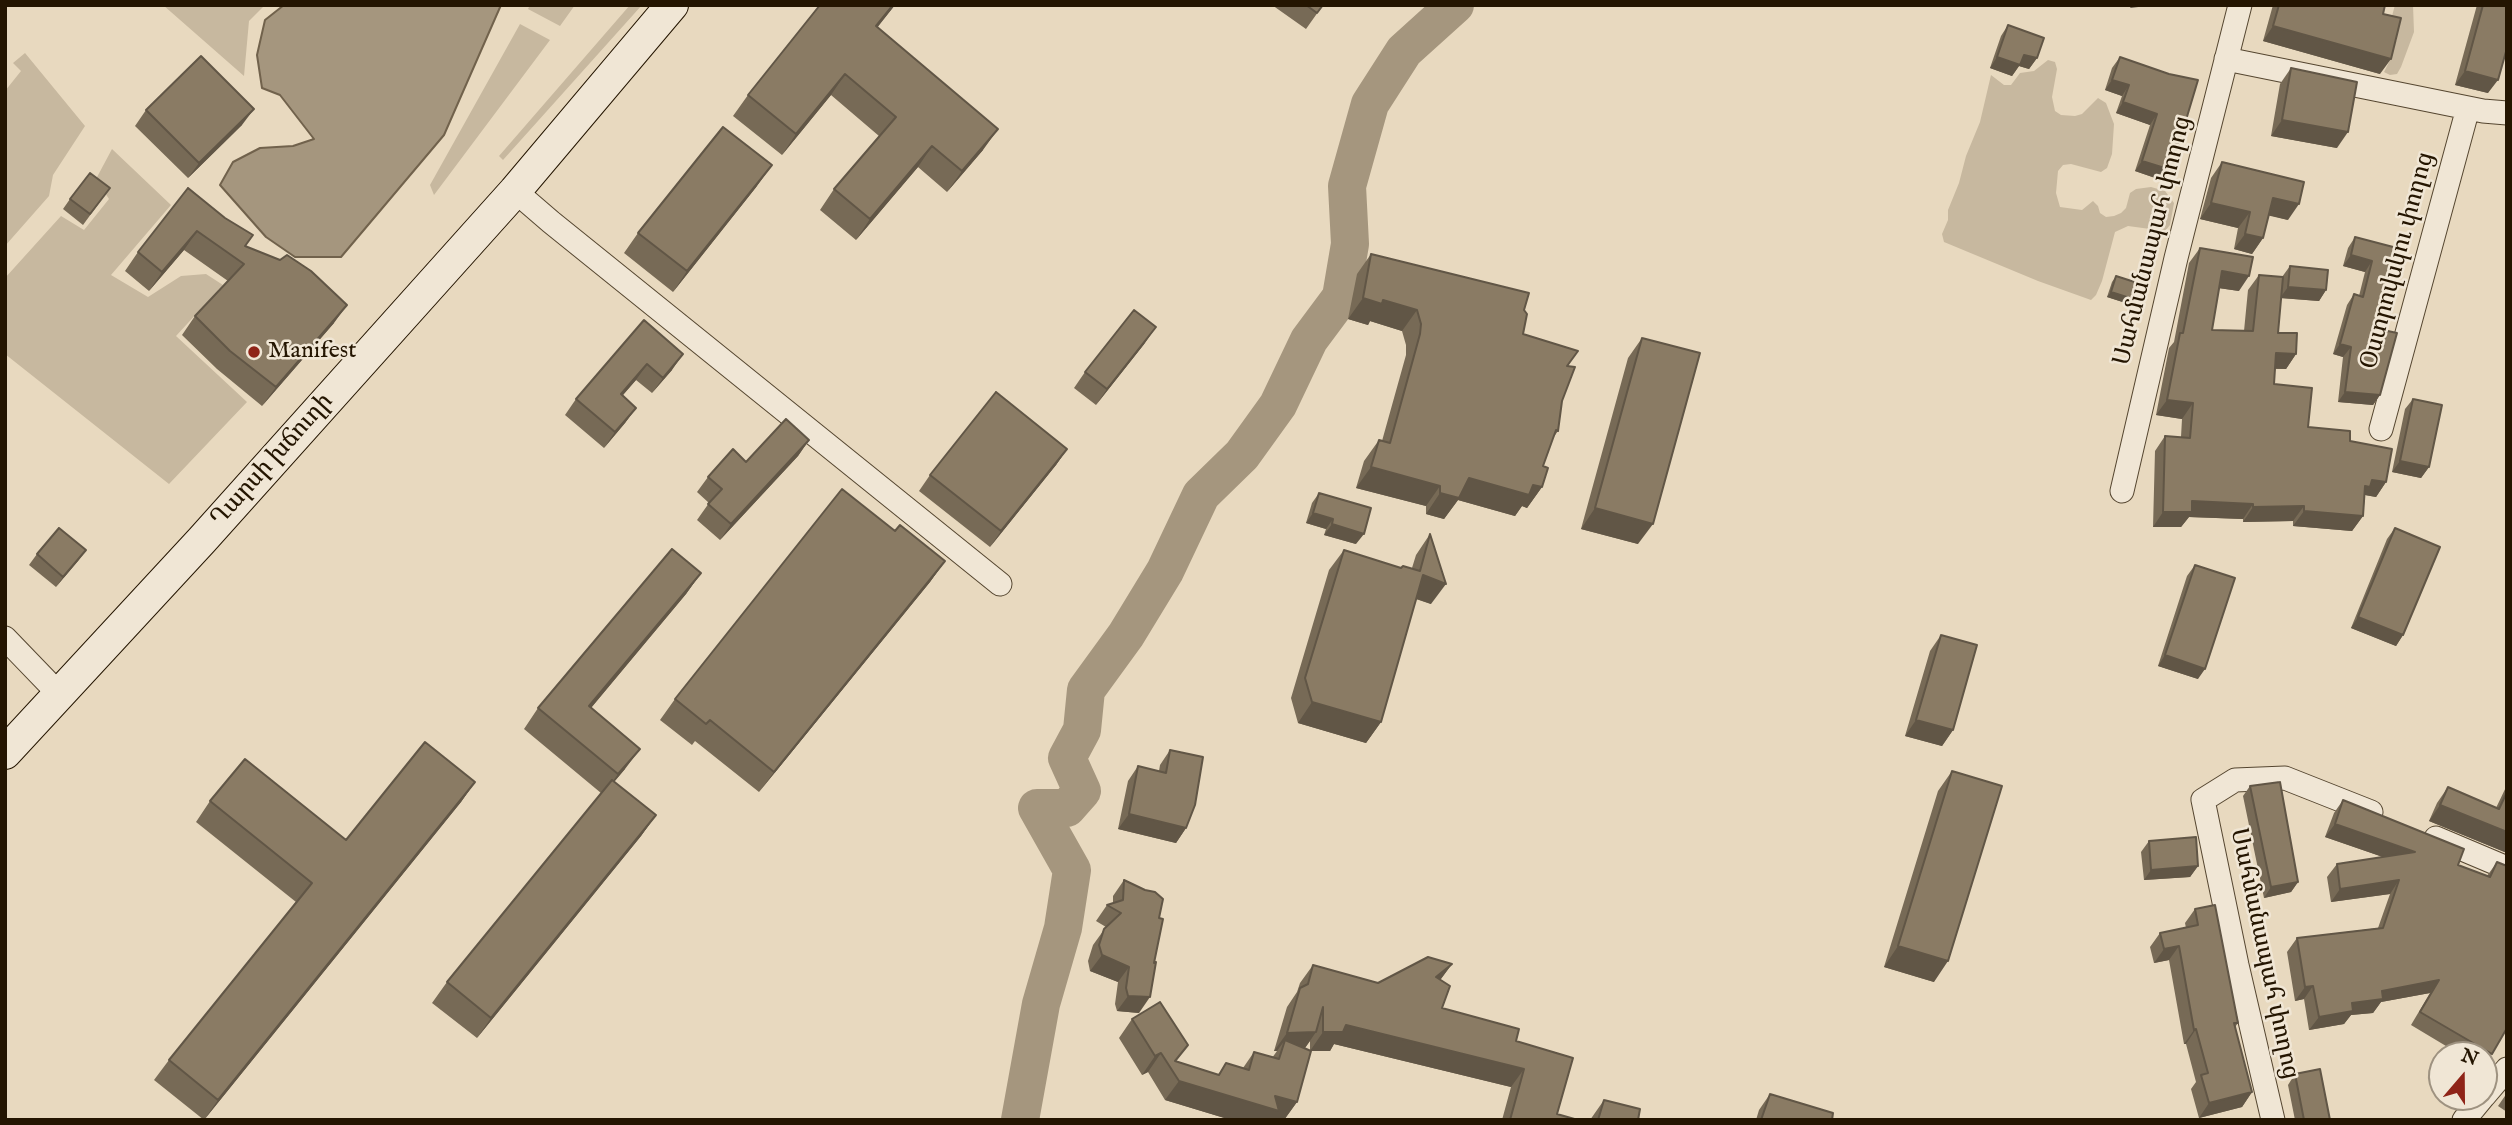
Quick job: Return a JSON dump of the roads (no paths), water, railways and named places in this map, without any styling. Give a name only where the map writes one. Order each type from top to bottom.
[{"type":"main road","name":"Ղարսի խճուղի","points":[[5,753],[202,540],[515,191],[672,5]]},
{"type":"street","name":"Սահմանապահ փողոց","points":[[2122,491],[2176,258],[2240,5]]},
{"type":"street","points":[[2226,59],[2469,108],[2507,113]]},
{"type":"street","name":"Օստրովսկու փողոց","points":[[2381,429],[2469,108]]},
{"type":"street","points":[[515,191],[1000,584]]},
{"type":"street","points":[[5,638],[59,694]]},
{"type":"street","name":"Սահմանապահ փողոց","points":[[2273,1120],[2203,800],[2235,780],[2285,778],[2396,822]]},
{"type":"street","points":[[2421,832],[2507,868]]},
{"type":"waterway","points":[[1020,1120],[1041,1004],[1063,928],[1072,870],[1037,808],[1067,808],[1082,791],[1067,758],[1082,730],[1086,690],[1126,635],[1165,571],[1201,495],[1242,455],[1278,405],[1309,340],[1341,297],[1350,244],[1347,186],[1370,104],[1404,51],[1455,5]]},
{"type":"place","name":"Manifest","points":[[254,352]]}]
